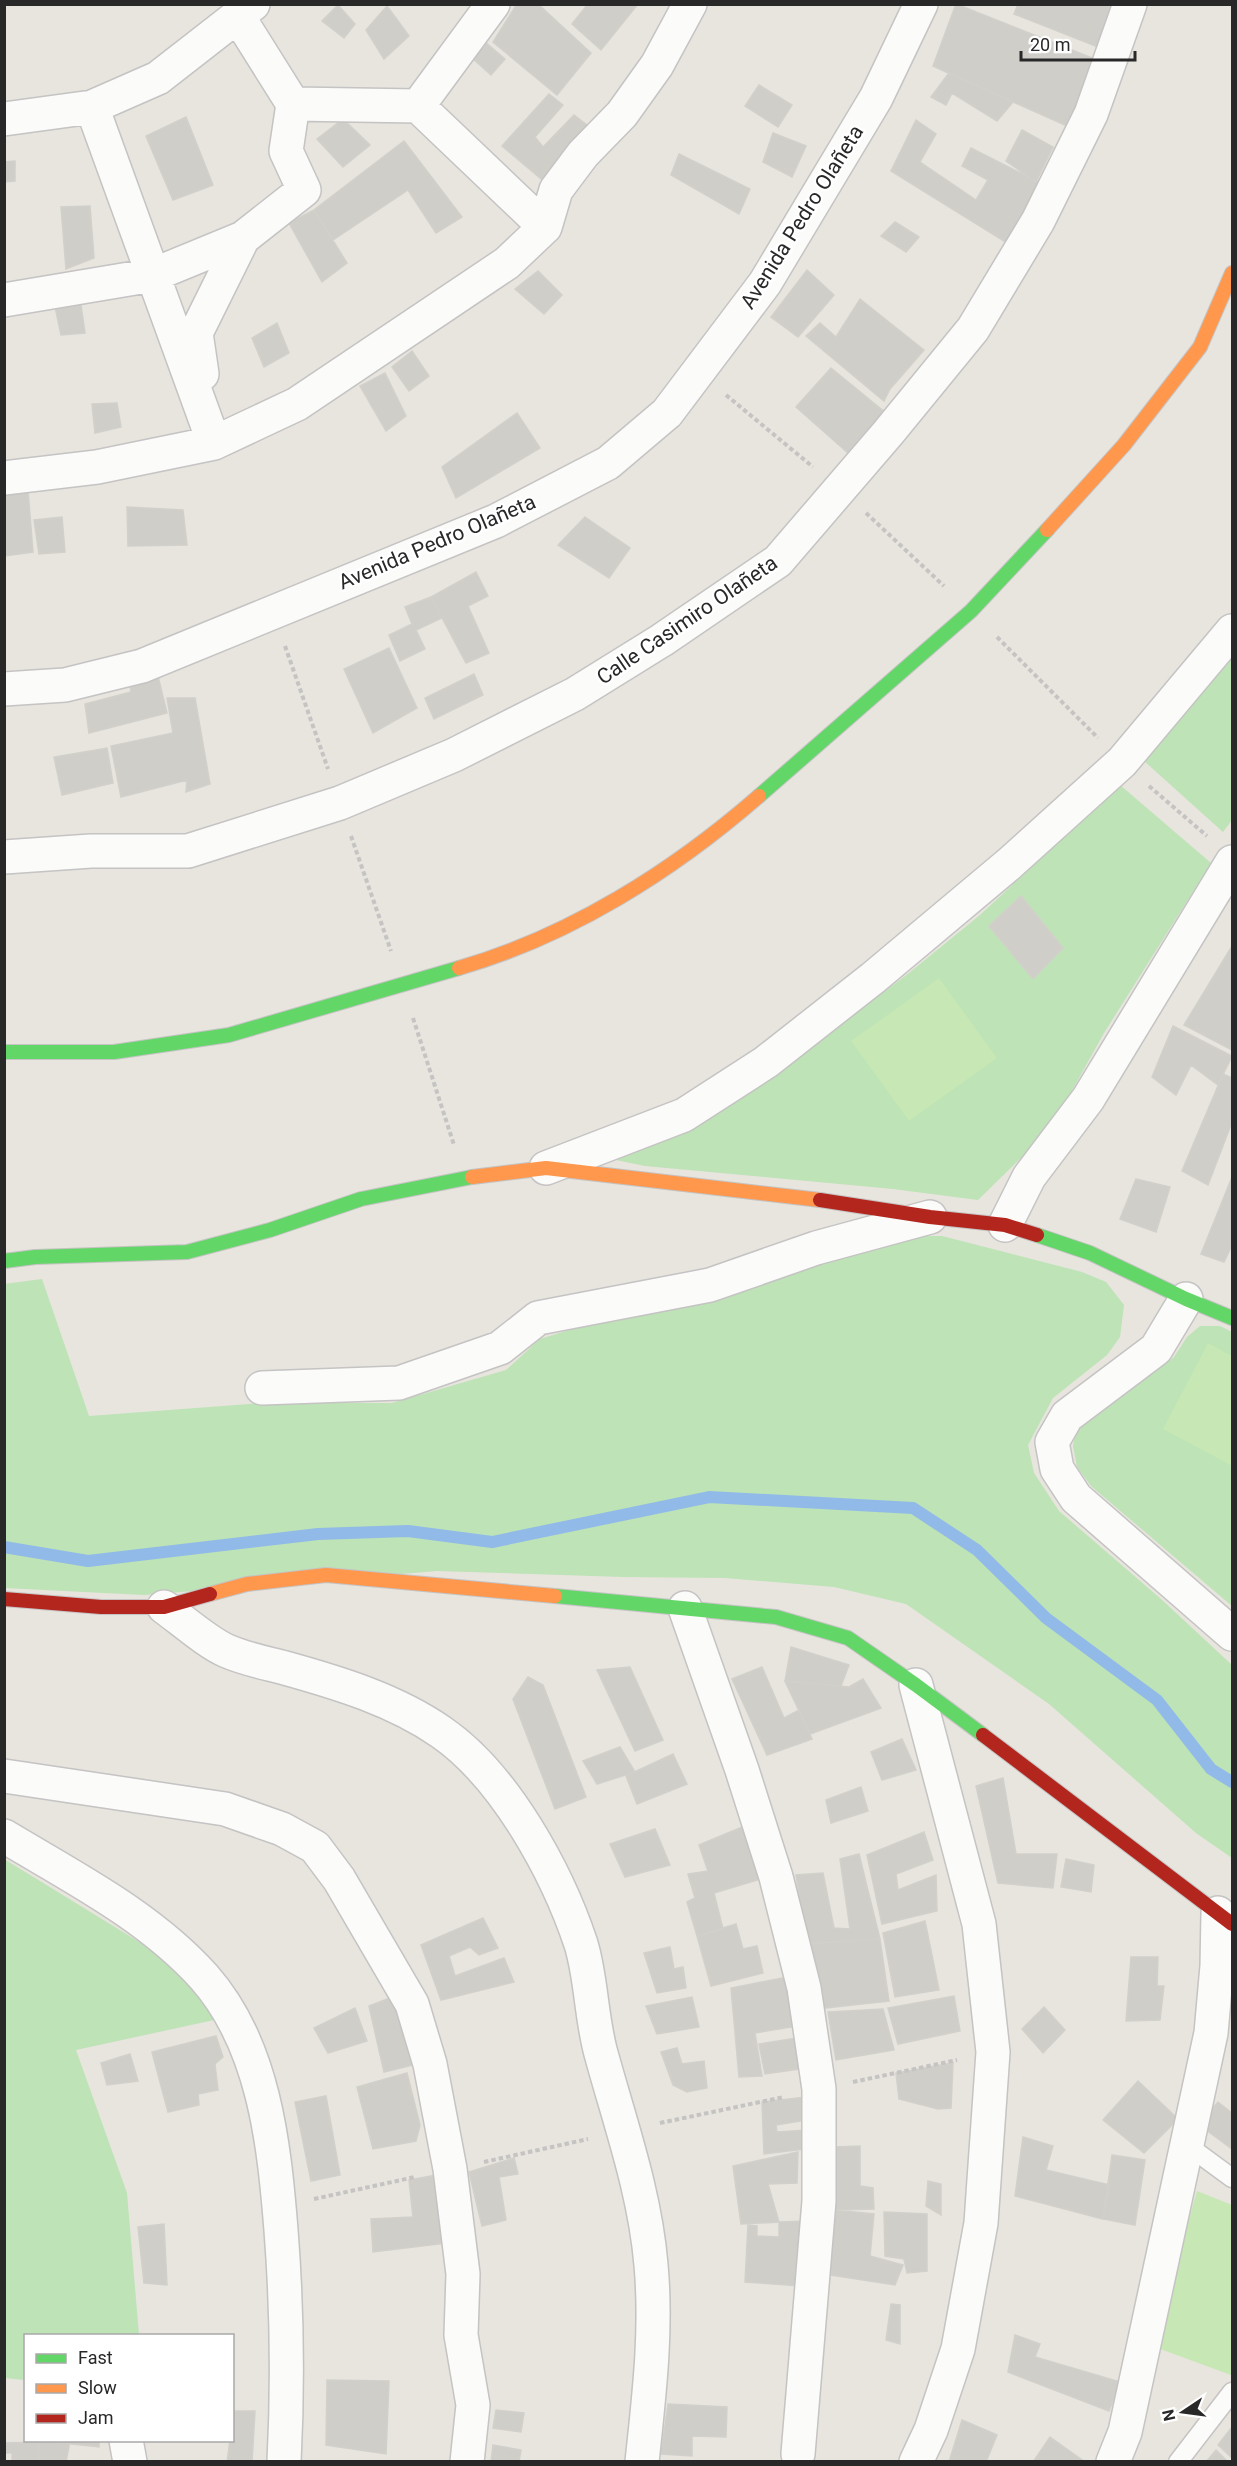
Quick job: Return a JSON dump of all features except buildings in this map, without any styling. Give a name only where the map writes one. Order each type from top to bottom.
[{"type":"street","points":[[418,106],[493,4]]},
{"type":"street","points":[[4,478],[97,467],[214,443],[307,397],[507,263],[545,227],[556,190],[583,154],[622,114],[657,65],[690,4]]},
{"type":"street","name":"Avenida Pedro Olañeta","points":[[4,689],[65,684],[142,666],[496,521],[608,463],[667,413],[765,283],[876,98],[921,4]]},
{"type":"street","name":"Calle Casimiro Olañeta","points":[[4,857],[91,851],[188,851],[340,803],[454,755],[575,694],[662,640],[778,561],[888,433],[973,329],[1038,221],[1091,114],[1117,47],[1130,4]]},
{"type":"street","points":[[4,119],[92,107],[158,78],[246,11],[293,104],[286,151],[304,190],[243,238],[153,275],[4,300]]},
{"type":"street","points":[[293,104],[418,106],[545,227]]},
{"type":"street","points":[[92,107],[214,443]]},
{"type":"street","points":[[214,443],[196,333],[243,238]]},
{"type":"street","points":[[4,1052],[114,1052],[229,1035],[484,961],[568,926],[648,880],[741,812],[971,611],[1073,503],[1124,445],[1200,347],[1233,273]]},
{"type":"street","points":[[546,1168],[684,1115],[784,1048],[873,978],[1009,864],[1122,762],[1233,631]]},
{"type":"street","points":[[1005,1225],[1029,1177],[1088,1099],[1233,862]]},
{"type":"street","points":[[4,1261],[35,1257],[187,1252],[270,1230],[361,1199],[464,1178],[546,1168],[851,1204],[930,1217],[1005,1225],[1090,1253],[1186,1299],[1233,1318]]},
{"type":"street","points":[[262,1388],[399,1383],[500,1348],[538,1318],[710,1286],[816,1248],[930,1217]]},
{"type":"street","points":[[1186,1299],[1156,1349],[1067,1416],[1052,1442],[1058,1469],[1076,1498],[1233,1634]]},
{"type":"street","points":[[4,1599],[101,1607],[164,1607],[247,1584],[326,1575],[776,1617],[848,1638],[916,1685],[1225,1919],[1217,1966],[1211,2033],[1125,2432],[1113,2462]]},
{"type":"street","points":[[164,1607],[225,1651],[337,1683],[401,1708],[442,1732],[480,1765],[519,1816],[550,1868],[581,1946],[598,2045],[622,2132],[639,2182],[651,2264],[654,2349],[642,2462]]},
{"type":"street","points":[[685,1608],[776,1876],[804,1988],[819,2089],[819,2201],[798,2454]]},
{"type":"street","points":[[916,1685],[979,1924],[993,2052],[981,2223],[969,2292],[958,2349],[931,2430],[916,2462]]},
{"type":"street","points":[[4,1776],[225,1809],[282,1829],[315,1847],[339,1879],[412,2004],[430,2064],[450,2169],[463,2274],[461,2335],[473,2404],[467,2462]]},
{"type":"street","points":[[4,1836],[107,1898],[164,1937],[205,1978],[231,2017],[256,2073],[271,2131],[287,2306],[284,2462]]},
{"type":"street","points":[[126,2442],[130,2462]]},
{"type":"lane","points":[[1187,2145],[1233,2178]]},
{"type":"lane","points":[[1178,2462],[1233,2392]]},
{"type":"path","points":[[273,612],[402,984],[464,1178]]},
{"type":"green space","points":[[1232,653],[1232,820],[1223,832],[1143,760]]},
{"type":"green space","points":[[1120,785],[1211,863],[1104,1033],[1064,1105],[1034,1145],[978,1200],[893,1189],[645,1166],[616,1160],[618,1153],[812,1046],[909,973],[980,915]]},
{"type":"green space","points":[[939,978],[997,1058],[909,1121],[851,1041]]},
{"type":"green space","points":[[908,1236],[942,1236],[1082,1272],[1106,1282],[1124,1305],[1120,1337],[1107,1355],[1053,1398],[1028,1445],[1034,1473],[1059,1511],[1161,1599],[1232,1665],[1232,1858],[1196,1833],[1049,1704],[906,1604],[834,1587],[725,1578],[437,1571],[144,1595],[5,1588],[4,1284],[42,1279],[89,1416],[262,1403],[392,1403],[506,1370],[540,1339],[576,1328],[681,1305]]},
{"type":"green space","points":[[1200,1326],[1220,1326],[1232,1332],[1232,1606],[1091,1486],[1077,1467],[1073,1446],[1076,1430],[1089,1416],[1118,1400],[1174,1357],[1187,1337]]},
{"type":"green space","points":[[1208,1343],[1232,1356],[1232,1466],[1163,1429]]},
{"type":"green space","points":[[4,1859],[185,1970],[214,2020],[76,2050],[127,2193],[139,2334],[24,2334],[24,2380],[4,2378]]},
{"type":"green space","points":[[1197,2191],[1232,2205],[1231,2375],[1152,2346]]},
{"type":"waterway","points":[[4,1547],[88,1561],[318,1534],[408,1531],[492,1542],[709,1497],[913,1508],[977,1550],[1046,1618],[1157,1700],[1211,1769],[1232,1782]]},
{"type":"traffic: fast","points":[[759,796],[971,611],[1047,530]]},
{"type":"traffic: fast","points":[[4,1052],[114,1052],[229,1035],[459,968]]},
{"type":"traffic: fast","points":[[4,1261],[35,1257],[187,1252],[270,1230],[361,1199],[472,1177]]},
{"type":"traffic: fast","points":[[1037,1235],[1090,1253],[1186,1299],[1232,1318]]},
{"type":"traffic: fast","points":[[555,1596],[776,1617],[848,1638],[983,1735]]},
{"type":"traffic: slow","points":[[1047,530],[1124,445],[1200,347],[1232,273]]},
{"type":"traffic: slow","points":[[459,968],[541,938],[618,898],[691,850],[759,796]]},
{"type":"traffic: slow","points":[[472,1177],[546,1168],[820,1200]]},
{"type":"traffic: slow","points":[[210,1594],[247,1584],[326,1575],[555,1596]]},
{"type":"traffic: jam","points":[[820,1200],[930,1217],[1005,1225],[1037,1235]]},
{"type":"traffic: jam","points":[[4,1599],[101,1607],[164,1607],[210,1594]]},
{"type":"traffic: jam","points":[[983,1735],[1232,1924]]}]
